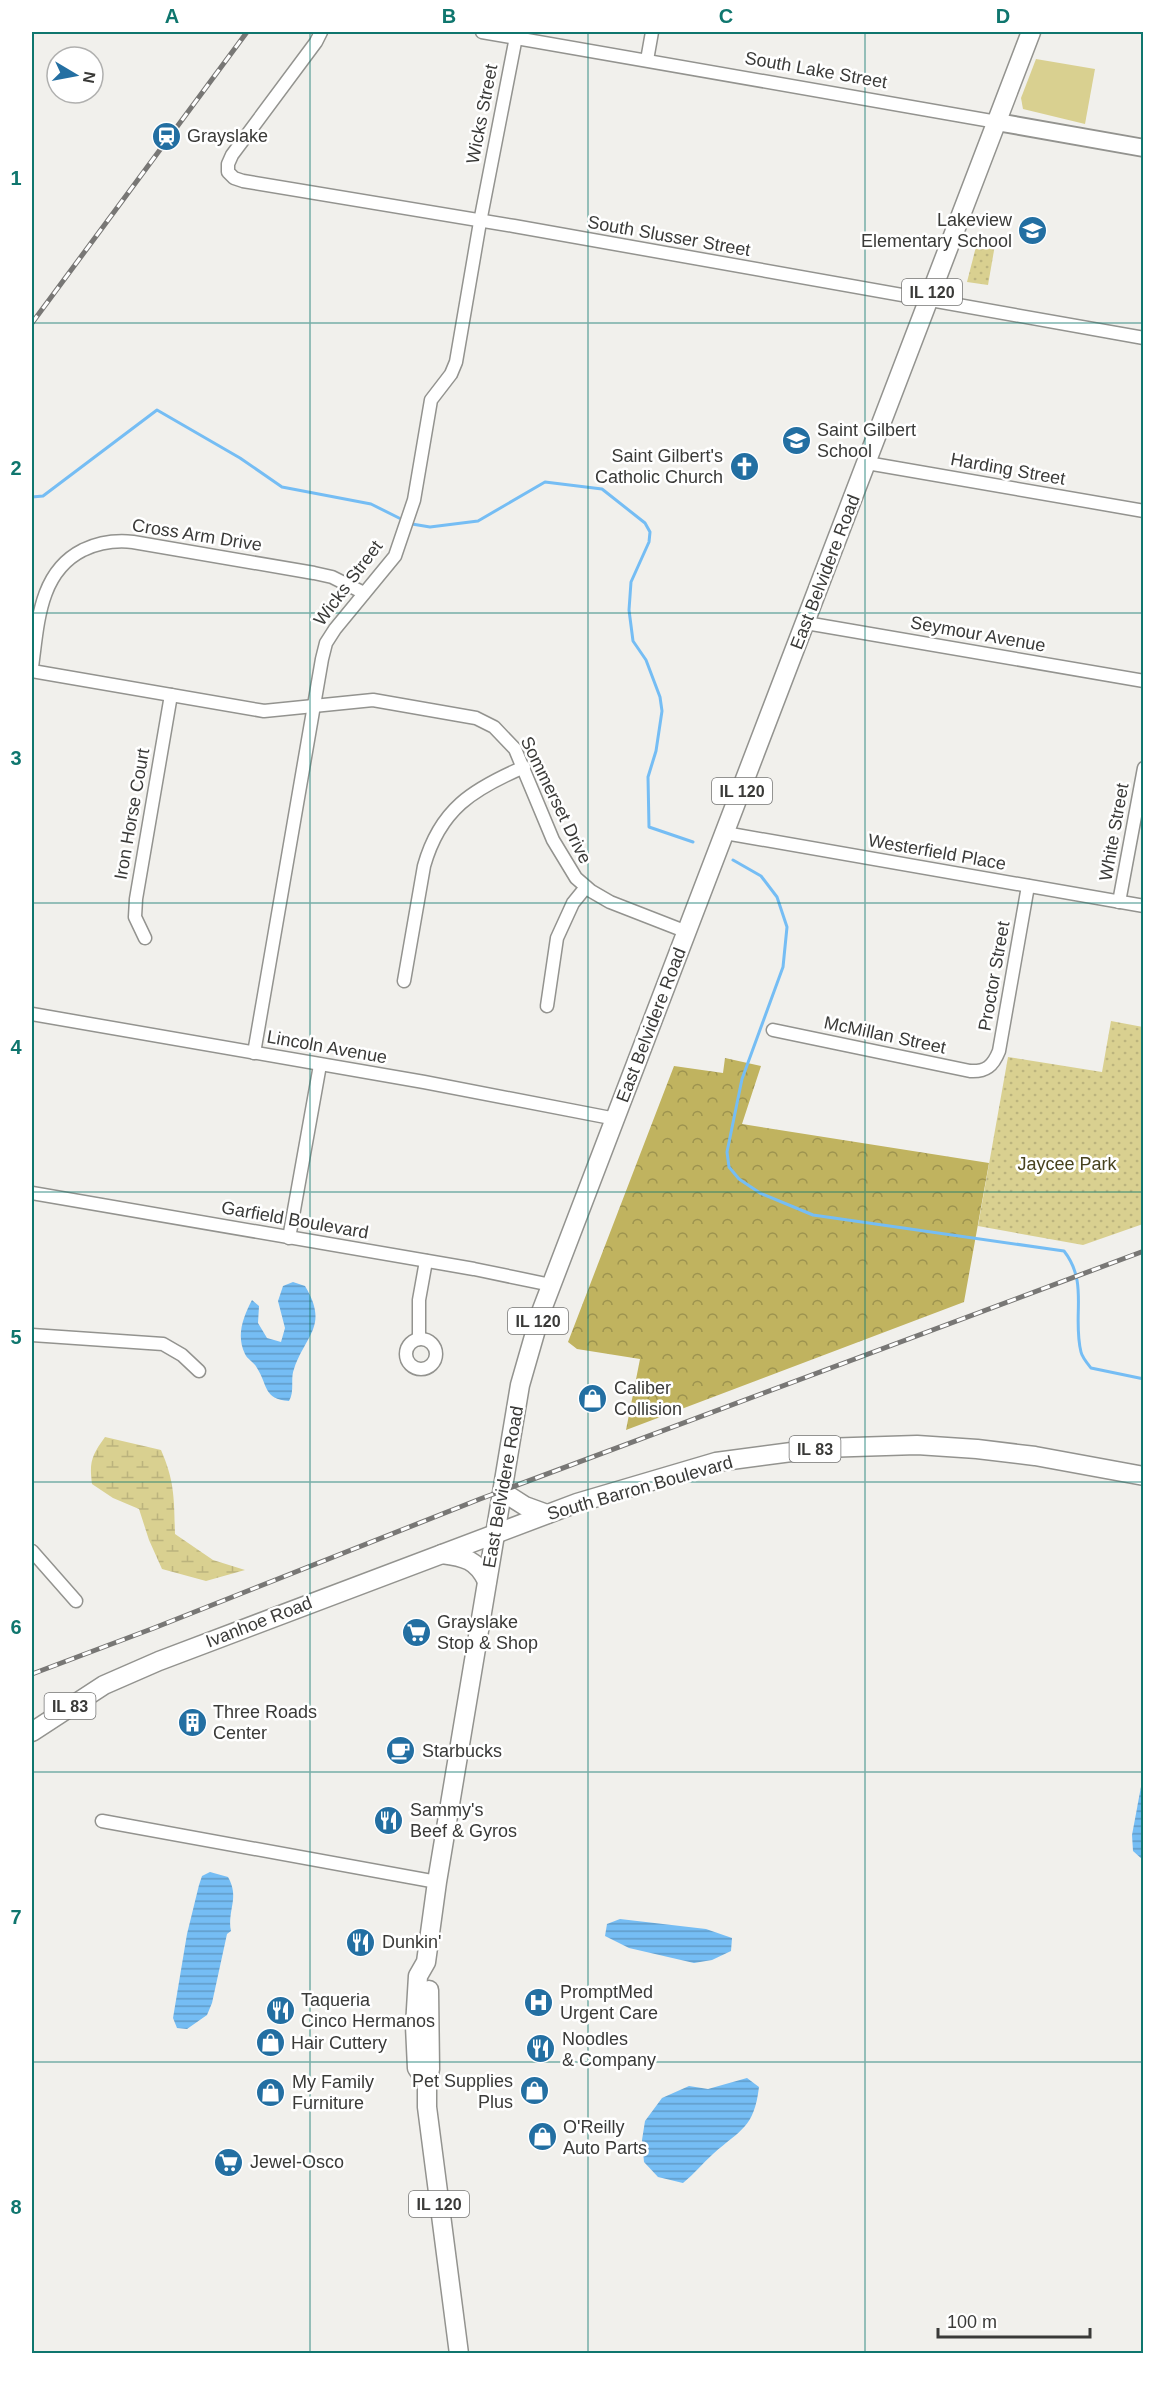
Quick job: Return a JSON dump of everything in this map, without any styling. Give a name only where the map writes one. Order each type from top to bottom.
[{"type":"main road","name":"IL 120","points":[[997,122],[1031,32]]},
{"type":"main road","name":"East Belvidere Road","points":[[459,2354],[430,2142],[427,2083],[430,2070],[430,1973],[426,1962],[437,1882],[520,1384],[551,1285],[997,122]]},
{"type":"main road","name":"South Barron Boulevard","points":[[495,1533],[577,1503],[716,1462],[822,1448],[918,1445],[977,1449],[1143,1476]]},
{"type":"main road","points":[[502,1492],[525,1506],[547,1514]]},
{"type":"main road","name":"Ivanhoe Road","points":[[32,1732],[79,1700],[127,1674],[495,1533]]},
{"type":"main road","points":[[441,1554],[468,1559],[475,1563],[482,1570],[487,1581]]},
{"type":"street","name":"South Slusser Street","points":[[321,32],[228,164],[228,172],[234,178],[243,182],[1143,338]]},
{"type":"street","name":"South Lake Street","points":[[482,32],[1143,148]]},
{"type":"street","points":[[647,60],[652,32]]},
{"type":"street","name":"Wicks Street","points":[[254,1053],[326,643],[395,556],[414,501],[431,400],[451,374],[456,362],[480,222],[516,38]]},
{"type":"street","name":"Harding Street","points":[[867,463],[1143,511]]},
{"type":"street","name":"Cross Arm Drive","points":[[32,669],[41,607],[53,576],[72,556],[98,544],[116,540],[133,542],[314,573],[332,577],[364,593]]},
{"type":"street","name":"Seymour Avenue","points":[[806,623],[1143,681]]},
{"type":"street","name":"Sommerset Drive","points":[[32,669],[264,711],[373,700],[476,718],[494,727],[515,749],[564,861],[576,878],[586,887],[625,909],[687,932]]},
{"type":"street","name":"Iron Horse Court","points":[[145,938],[135,917],[136,899],[171,695]]},
{"type":"street","points":[[404,981],[424,866],[429,848],[438,831],[460,804],[472,794],[489,782],[524,767]]},
{"type":"street","name":"White Street","points":[[1119,902],[1143,768]]},
{"type":"street","name":"Westerfield Place","points":[[725,833],[1143,906]]},
{"type":"street","name":"Proctor Street","points":[[988,1068],[999,1051],[1028,886]]},
{"type":"street","points":[[547,1006],[557,938],[573,903],[586,887]]},
{"type":"street","name":"Lincoln Avenue","points":[[32,1014],[424,1082],[616,1119]]},
{"type":"street","name":"McMillan Street","points":[[773,1030],[970,1071],[980,1072],[988,1068]]},
{"type":"street","points":[[289,1238],[320,1065]]},
{"type":"street","name":"Garfield Boulevard","points":[[32,1193],[426,1261],[551,1285]]},
{"type":"street","points":[[419,1340],[419,1300],[426,1261]]},
{"type":"street","points":[[32,1335],[163,1344],[182,1355],[199,1371]]},
{"type":"street","points":[[32,1551],[76,1601]]},
{"type":"street","points":[[102,1821],[437,1882]]},
{"type":"green space","points":[[1036,59],[1095,69],[1085,124],[1023,109],[1021,98]]},
{"type":"green space","points":[[979,235],[996,239],[988,285],[967,282]]},
{"type":"green space","name":"Jaycee Park","points":[[1111,1021],[1143,1027],[1143,1224],[1083,1245],[978,1226],[1008,1057],[1102,1072]]},
{"type":"green space","points":[[725,1058],[761,1066],[742,1124],[989,1163],[964,1302],[626,1430],[640,1359],[577,1349],[568,1342],[674,1066],[723,1073]]},
{"type":"green space","points":[[105,1437],[161,1450],[171,1482],[175,1534],[213,1560],[245,1570],[206,1581],[162,1569],[139,1509],[113,1498],[92,1484],[92,1459]]},
{"type":"water","points":[[293,1282],[305,1286],[312,1300],[315,1321],[294,1369],[289,1401],[275,1397],[267,1390],[256,1366],[245,1354],[241,1333],[243,1320],[252,1300],[259,1306],[258,1323],[267,1338],[281,1342],[285,1328],[278,1301],[283,1286]]},
{"type":"water","points":[[1143,1776],[1143,1860],[1133,1851],[1132,1835]]},
{"type":"water","points":[[210,1872],[228,1877],[231,1884],[233,1898],[231,1931],[227,1934],[212,2003],[207,2015],[187,2029],[177,2028],[173,2018],[187,1934],[202,1876]]},
{"type":"water","points":[[620,1919],[706,1929],[732,1938],[731,1951],[712,1960],[694,1963],[629,1948],[605,1936],[607,1924]]},
{"type":"water","points":[[747,2078],[759,2087],[757,2101],[750,2120],[739,2133],[683,2183],[658,2177],[644,2162],[642,2140],[645,2121],[662,2098],[689,2086],[708,2089]]},
{"type":"waterway","points":[[32,497],[43,496],[157,410],[240,458],[282,487],[371,504],[399,518]]},
{"type":"waterway","points":[[412,524],[430,527],[478,521],[545,482],[602,489],[645,523],[650,532],[649,542],[631,582],[629,610],[633,641],[646,660],[660,697],[662,711],[656,751],[648,777],[649,827],[693,842]]},
{"type":"waterway","points":[[733,860],[761,876],[777,897],[787,927],[783,967],[742,1079],[727,1152],[729,1167],[739,1179],[760,1193],[813,1215],[1064,1251],[1076,1275],[1079,1300],[1079,1339],[1084,1358],[1091,1368],[1144,1379]]},
{"type":"railway","points":[[32,323],[247,32]]},
{"type":"railway","points":[[32,1674],[480,1499],[1144,1251]]},
{"type":"place","name":"Grayslake","points":[[166,136]]},
{"type":"place","name":"Lakeview Elementary School","points":[[1033,230]]},
{"type":"place","name":"Saint Gilbert School","points":[[796,440]]},
{"type":"place","name":"Saint Gilbert's Catholic Church","points":[[744,466]]},
{"type":"place","name":"Caliber Collision","points":[[593,1398]]},
{"type":"place","name":"Grayslake Stop & Shop","points":[[416,1632]]},
{"type":"place","name":"Three Roads Center","points":[[192,1722]]},
{"type":"place","name":"Starbucks","points":[[401,1751]]},
{"type":"place","name":"Sammy's Beef & Gyros","points":[[389,1820]]},
{"type":"place","name":"Dunkin'","points":[[361,1942]]},
{"type":"place","name":"PromptMed Urgent Care","points":[[539,2002]]},
{"type":"place","name":"Taqueria Cinco Hermanos","points":[[280,2010]]},
{"type":"place","name":"Hair Cuttery","points":[[270,2043]]},
{"type":"place","name":"Noodles & Company","points":[[541,2049]]},
{"type":"place","name":"Pet Supplies Plus","points":[[534,2091]]},
{"type":"place","name":"My Family Furniture","points":[[271,2092]]},
{"type":"place","name":"O'Reilly Auto Parts","points":[[542,2137]]},
{"type":"place","name":"Jewel-Osco","points":[[229,2162]]}]
